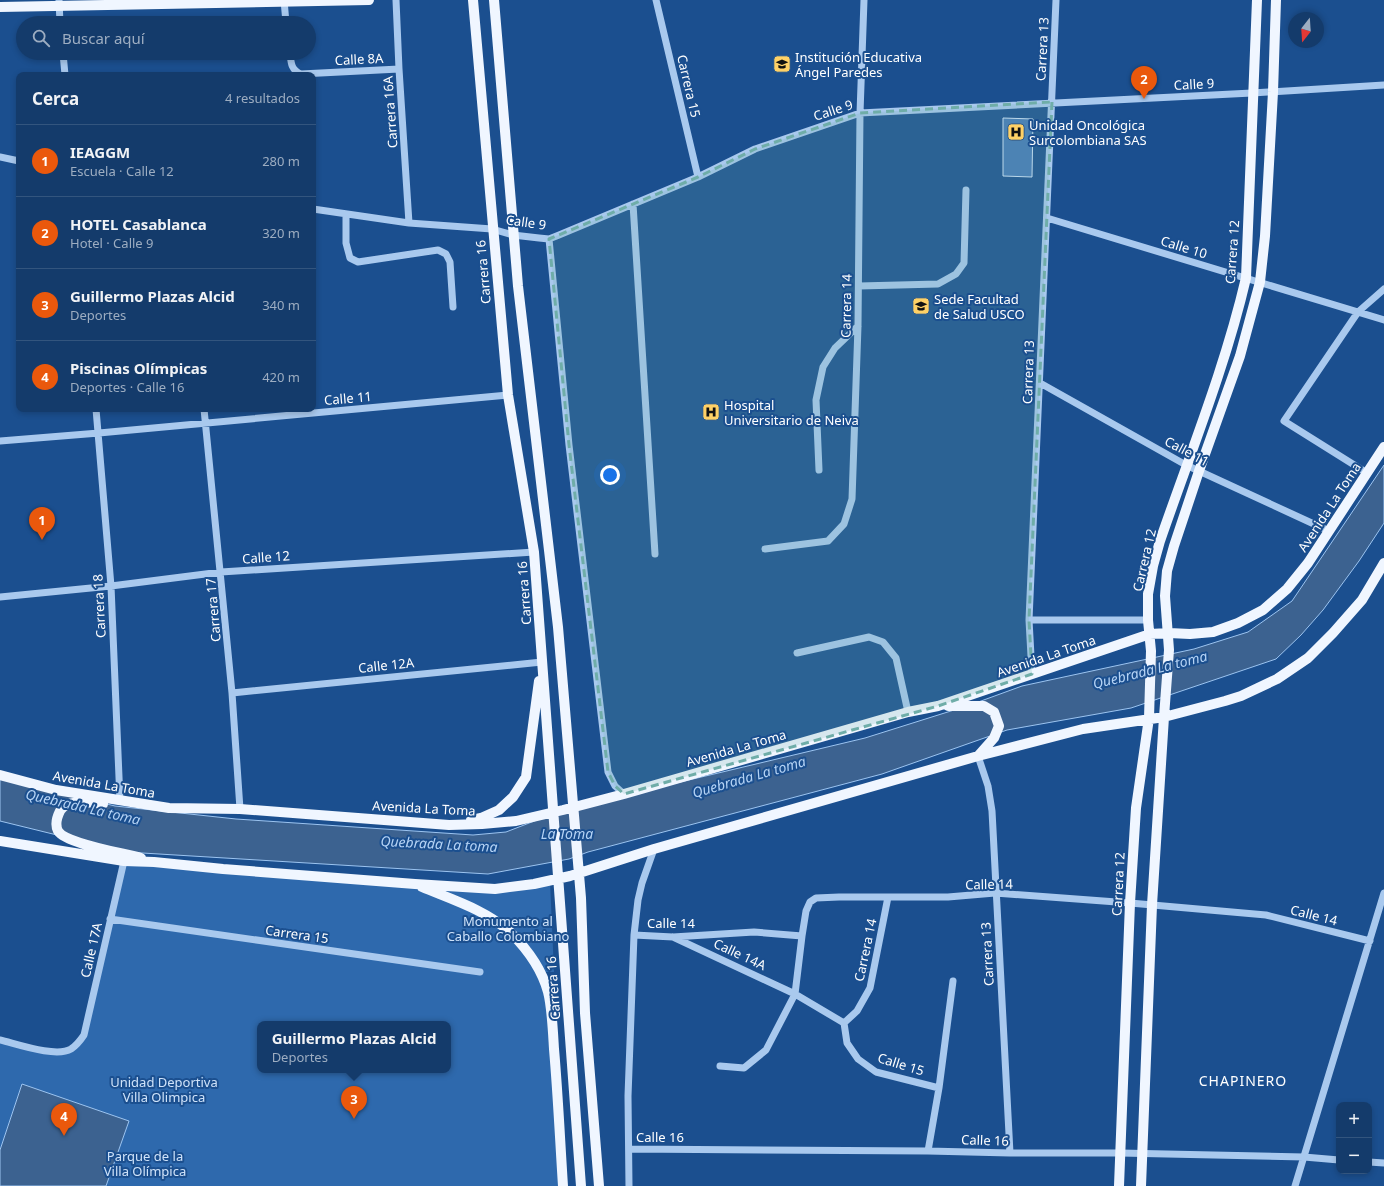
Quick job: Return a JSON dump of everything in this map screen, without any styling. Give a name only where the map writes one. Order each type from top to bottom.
[{"type":"main road","points":[[0,7],[59,3],[369,0]]},
{"type":"main road","name":"Carrera 16","points":[[473,0],[492,229],[508,395],[534,552],[581,1186]]},
{"type":"main road","points":[[494,0],[513,235],[558,627],[581,898],[585,1013],[599,1186]]},
{"type":"main road","name":"Carrera 12","points":[[1119,1186],[1130,903],[1136,808],[1149,714],[1151,651],[1148,620],[1148,594],[1160,541],[1226,353],[1246,278],[1252,94],[1257,0]]},
{"type":"main road","name":"Carrera 12","points":[[1141,1186],[1152,905],[1169,650],[1165,596],[1167,571],[1199,472],[1240,356],[1260,282],[1265,236],[1273,92],[1276,0]]},
{"type":"main road","name":"Avenida La Toma","points":[[0,775],[56,790],[169,808],[240,809],[449,825],[482,824],[516,820],[624,794],[908,712],[938,706],[1150,634],[1190,634],[1213,632],[1238,623],[1263,610],[1287,589],[1308,563],[1384,447]]},
{"type":"main road","points":[[0,841],[124,861],[154,862],[223,869],[495,889],[534,884],[570,876],[654,849],[978,756],[1149,714],[1164,713],[1218,703],[1241,696],[1277,679],[1308,658],[1333,633],[1362,600],[1384,563]]},
{"type":"main road","points":[[449,825],[481,818],[499,810],[513,797],[526,777],[542,663]]},
{"type":"main road","points":[[938,706],[984,706],[994,712],[999,726],[994,738],[978,756]]},
{"type":"main road","points":[[154,862],[64,838],[57,829],[56,823],[61,809],[67,804],[75,803],[169,808]]},
{"type":"main road","points":[[415,884],[473,908],[494,920],[527,950],[540,972],[548,992],[552,1024],[563,1186]]},
{"type":"street","name":"Carrera 16A","points":[[396,0],[409,222]]},
{"type":"street","name":"Carrera 15","points":[[656,0],[698,177]]},
{"type":"street","name":"Carrera 14","points":[[765,548],[828,541],[844,524],[852,499],[859,286],[860,113],[864,0]]},
{"type":"street","name":"Carrera 13","points":[[1032,674],[1030,620],[1056,0]]},
{"type":"street","points":[[284,1],[285,16]]},
{"type":"street","points":[[59,3],[60,16]]},
{"type":"street","points":[[64,60],[65,72]]},
{"type":"street","name":"Calle 8A","points":[[290,60],[291,67],[296,72]]},
{"type":"street","name":"Calle 8A","points":[[316,73],[399,70]]},
{"type":"street","name":"Calle 9","points":[[316,210],[346,215],[409,222],[492,229],[513,235],[549,238],[698,177],[755,148],[860,113],[1052,102],[1252,94],[1384,85]]},
{"type":"street","points":[[0,157],[16,160]]},
{"type":"street","points":[[859,286],[938,284],[956,274],[964,262],[966,190]]},
{"type":"street","points":[[633,204],[655,554]]},
{"type":"street","points":[[346,215],[346,243],[350,258],[358,262],[438,250],[446,254],[450,262],[453,307]]},
{"type":"street","name":"Calle 10","points":[[1047,218],[1384,320]]},
{"type":"street","points":[[549,238],[569,445],[608,772],[615,786],[624,794]]},
{"type":"street","points":[[1367,473],[1284,421],[1358,312],[1384,289]]},
{"type":"street","points":[[818,470],[816,400],[823,367],[834,348],[858,326]]},
{"type":"street","name":"Calle 11","points":[[1040,383],[1199,472],[1329,531]]},
{"type":"street","name":"Calle 11","points":[[0,441],[205,424],[508,395]]},
{"type":"street","name":"Carrera 18","points":[[96,412],[111,586],[120,801]]},
{"type":"street","name":"Carrera 17","points":[[204,412],[232,692],[240,809]]},
{"type":"street","name":"Calle 12","points":[[0,596],[111,586],[221,572],[534,552]]},
{"type":"street","points":[[1030,620],[1148,620]]},
{"type":"street","points":[[797,653],[869,636],[883,642],[896,658],[908,712]]},
{"type":"street","name":"Calle 12A","points":[[232,692],[542,663]]},
{"type":"street","name":"Carrera 13","points":[[978,756],[988,786],[992,811],[995,893],[1010,1153]]},
{"type":"street","points":[[629,1186],[628,1096],[634,934],[638,900],[642,883],[654,849]]},
{"type":"street","name":"Calle 17A","points":[[0,1040],[49,1052],[61,1052],[70,1050],[84,1035],[124,861]]},
{"type":"street","name":"Calle 14","points":[[634,934],[673,937],[754,932],[802,936],[806,911],[810,902],[816,898],[948,897],[995,893],[1266,915],[1370,941]]},
{"type":"street","points":[[1295,1186],[1384,893]]},
{"type":"street","name":"Carrera 14","points":[[844,1023],[857,1011],[870,988],[888,897]]},
{"type":"street","name":"Carrera 15","points":[[110,919],[480,972]]},
{"type":"street","points":[[720,1066],[744,1068],[757,1059],[766,1050],[795,994],[802,936]]},
{"type":"street","name":"Calle 14A","points":[[673,937],[795,994]]},
{"type":"street","points":[[928,1151],[939,1088],[953,981]]},
{"type":"street","points":[[795,994],[844,1023]]},
{"type":"street","name":"Calle 15","points":[[844,1023],[847,1043],[858,1058],[876,1072],[939,1088]]},
{"type":"street","name":"Calle 16","points":[[629,1149],[1142,1154],[1304,1157],[1336,1160]]},
{"type":"street","points":[[1372,1162],[1384,1163]]},
{"type":"highlighted area","points":[[1052,102],[1029,620],[1032,674],[938,706],[624,794],[615,786],[608,772],[569,445],[549,239],[698,177],[755,149],[860,113]]},
{"type":"green space","name":"Unidad Deportiva Villa Olimpica","points":[[125,865],[488,887],[550,881],[554,972],[541,972],[548,992],[563,1186],[0,1186],[0,1040],[61,1053],[79,1043]]},
{"type":"water","name":"La Toma","points":[[1384,465],[1384,523],[1359,561],[1323,610],[1301,635],[1276,659],[1131,708],[1007,730],[882,774],[588,852],[569,859],[488,874],[126,852],[0,821],[0,778],[115,806],[236,819],[473,835],[506,832],[563,810],[865,738],[970,705],[1022,686],[1194,649],[1248,632],[1292,601]]},
{"type":"water","points":[[22,1084],[129,1121],[106,1186],[0,1186],[0,1150]]},
{"type":"building","points":[[1003,118],[1033,119],[1032,177],[1003,176]]},
{"type":"place","name":"Institución Educativa Ángel Paredes","points":[[782,64]]},
{"type":"place","name":"HOTEL Casablanca","points":[[1144,99]]},
{"type":"place","name":"Unidad Oncológica Surcolombiana SAS","points":[[1016,132]]},
{"type":"place","name":"Sede Facultad de Salud USCO","points":[[921,306]]},
{"type":"place","name":"Hospital Universitario de Neiva","points":[[711,412]]},
{"type":"place","name":"IEAGGM","points":[[42,540]]},
{"type":"place","name":"Guillermo Plazas Alcid","points":[[354,1119]]},
{"type":"place","name":"Piscinas Olímpicas","points":[[64,1136]]},
{"type":"district","name":"CHAPINERO","points":[[1243,1081]]},
{"type":"water label","name":"Quebrada La toma","points":[[1150,670]]},
{"type":"water label","name":"Quebrada La toma","points":[[749,777]]},
{"type":"water label","name":"Quebrada La toma","points":[[83,807]]},
{"type":"water label","name":"Quebrada La toma","points":[[439,844]]},
{"type":"park label","name":"Monumento al Caballo Colombiano","points":[[508,928]]},
{"type":"park label","name":"Parque de la Villa Olímpica","points":[[145,1164]]}]
